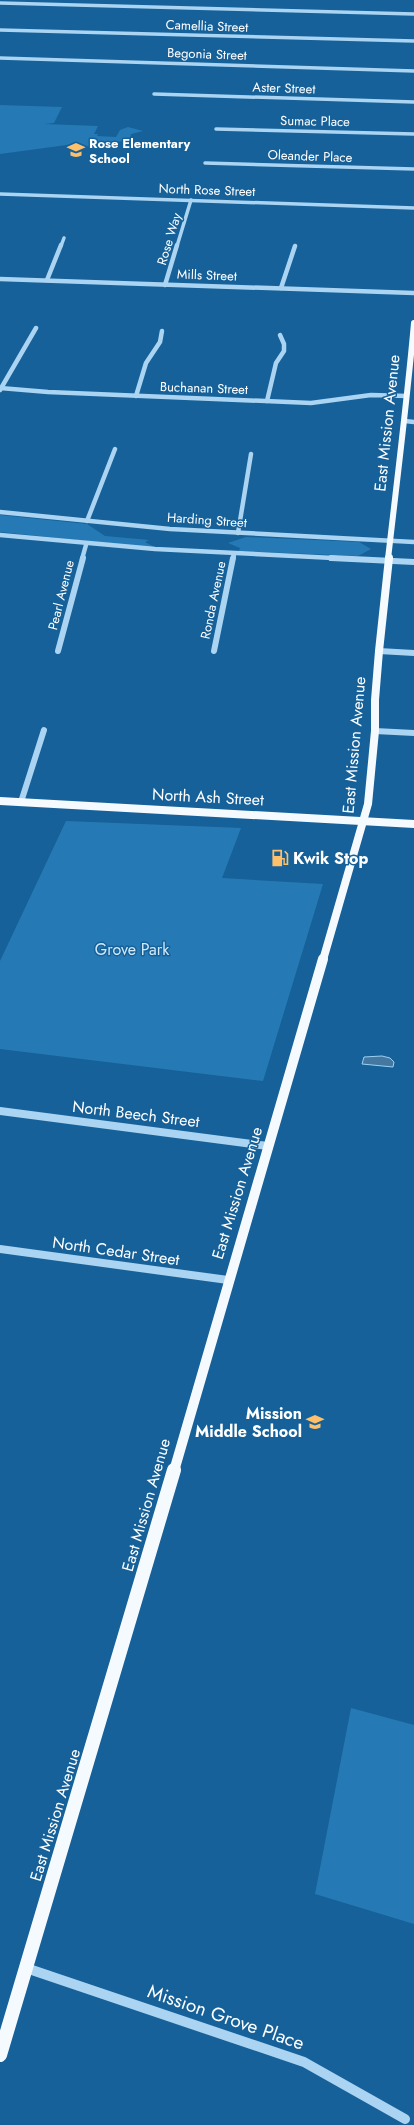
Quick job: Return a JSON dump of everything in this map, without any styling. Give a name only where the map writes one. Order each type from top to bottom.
[{"type":"main road","name":"East Mission Avenue","points":[[0,2055],[141,1584],[228,1280],[364,821],[368,804],[375,731],[379,651],[400,448],[405,421],[414,324]]},
{"type":"main road","name":"North Ash Street","points":[[0,801],[414,824]]},
{"type":"street","points":[[0,2],[414,14]]},
{"type":"street","name":"Camellia Street","points":[[0,30],[414,42]]},
{"type":"street","name":"Begonia Street","points":[[0,58],[414,71]]},
{"type":"street","name":"Aster Street","points":[[154,94],[414,102]]},
{"type":"street","name":"Sumac Place","points":[[216,129],[414,134]]},
{"type":"street","name":"Oleander Place","points":[[206,163],[414,169]]},
{"type":"street","name":"North Rose Street","points":[[0,194],[414,208]]},
{"type":"street","name":"Rose Way","points":[[165,285],[191,200]]},
{"type":"street","points":[[47,280],[64,238]]},
{"type":"street","points":[[281,288],[295,246]]},
{"type":"street","name":"Mills Street","points":[[0,278],[414,294]]},
{"type":"street","points":[[0,389],[36,328]]},
{"type":"street","points":[[136,396],[146,363],[160,342],[162,331]]},
{"type":"street","points":[[267,401],[276,363],[284,351],[284,344],[280,335]]},
{"type":"street","name":"Buchanan Street","points":[[0,389],[311,403],[371,395],[407,396]]},
{"type":"street","points":[[405,421],[414,422]]},
{"type":"street","points":[[87,521],[115,449]]},
{"type":"street","points":[[238,533],[251,454]]},
{"type":"street","name":"Harding Street","points":[[0,512],[170,529],[414,542]]},
{"type":"street","points":[[0,535],[86,545],[234,554],[414,562]]},
{"type":"street","name":"Pearl Avenue","points":[[58,651],[86,545]]},
{"type":"street","name":"Ronda Avenue","points":[[214,651],[234,554]]},
{"type":"street","points":[[379,651],[414,653]]},
{"type":"street","points":[[21,802],[44,730]]},
{"type":"street","points":[[375,731],[414,733]]},
{"type":"street","name":"North Beech Street","points":[[0,1111],[268,1146]]},
{"type":"street","name":"North Cedar Street","points":[[0,1249],[228,1280]]},
{"type":"street","name":"Mission Grove Place","points":[[26,1968],[304,2062],[405,2119]]},
{"type":"green space","points":[[0,105],[62,107],[54,123],[44,124],[98,126],[94,134],[98,134],[97,136],[116,137],[120,130],[128,127],[143,131],[131,134],[130,140],[94,145],[93,149],[74,144],[0,154]]},
{"type":"green space","points":[[0,515],[87,524],[105,536],[149,540],[145,542],[156,548],[0,532]]},
{"type":"green space","points":[[246,537],[359,542],[371,549],[358,556],[239,551],[240,548],[228,543]]},
{"type":"green space","name":"Grove Park","points":[[66,821],[241,828],[222,878],[323,884],[263,1081],[0,1049],[0,961]]},
{"type":"green space","points":[[351,1708],[414,1725],[414,1924],[315,1894]]},
{"type":"shaded area","points":[[382,1056],[390,1058],[394,1062],[393,1067],[362,1064],[364,1057]]},
{"type":"place","name":"Rose Elementary School","points":[[76,150]]},
{"type":"place","name":"Kwik Stop","points":[[280,858]]},
{"type":"place","name":"Mission Middle School","points":[[315,1422]]}]
